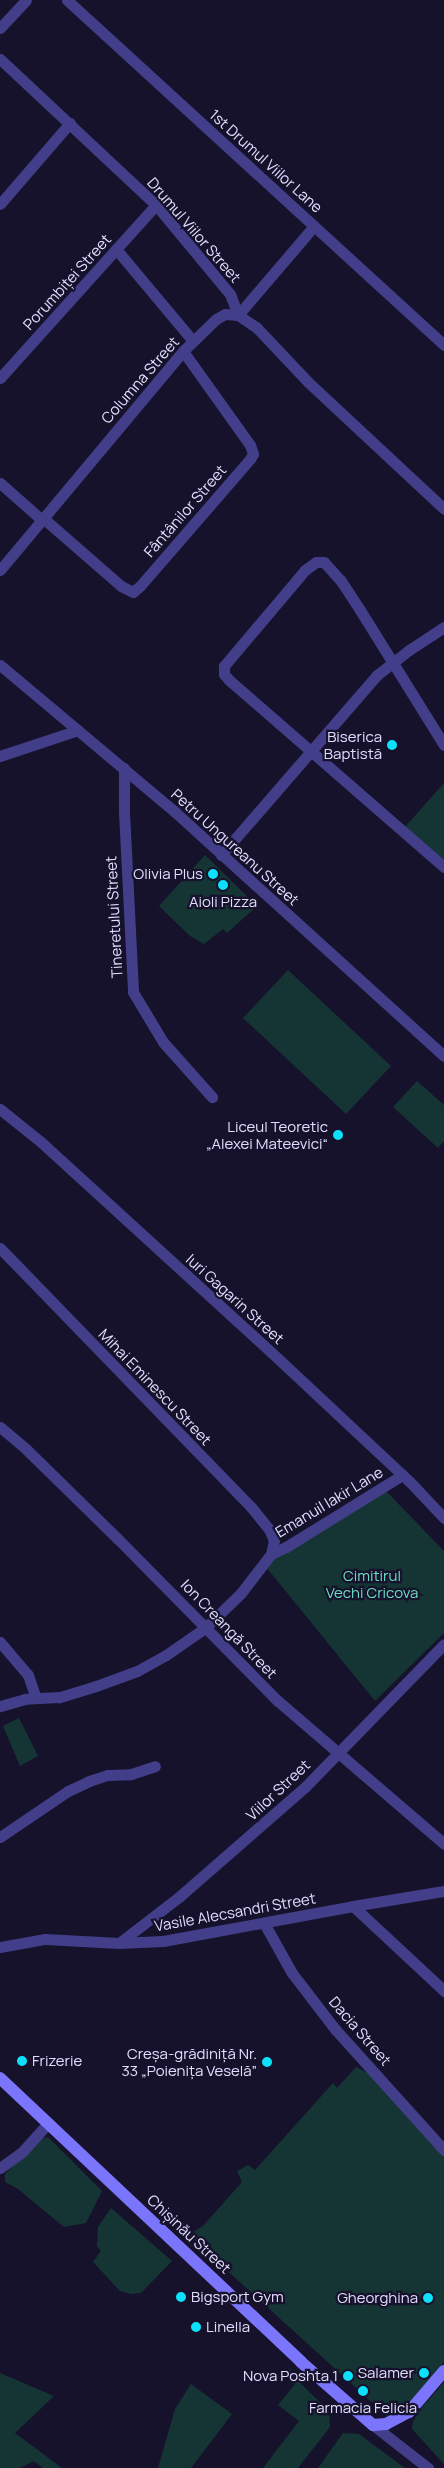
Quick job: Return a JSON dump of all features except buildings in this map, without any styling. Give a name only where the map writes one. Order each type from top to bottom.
[{"type":"street","points":[[0,28],[26,0]]},
{"type":"street","name":"1st Drumul Viilor Lane","points":[[67,0],[444,345]]},
{"type":"street","name":"Drumul Viilor Street","points":[[0,59],[70,122],[156,205],[230,294],[238,315]]},
{"type":"street","points":[[0,204],[70,122]]},
{"type":"street","name":"Porumbiței Street","points":[[0,378],[156,205]]},
{"type":"street","points":[[314,226],[238,315],[257,328],[308,382],[444,509]]},
{"type":"street","points":[[116,249],[193,341]]},
{"type":"street","name":"Columna Street","points":[[0,570],[193,341],[216,319],[225,314],[238,315]]},
{"type":"street","name":"Fântânilor Street","points":[[42,519],[121,586],[133,592],[245,464],[253,454],[250,444],[184,351]]},
{"type":"street","points":[[0,483],[42,519]]},
{"type":"street","points":[[444,745],[391,664],[377,637],[340,581],[324,562],[312,564],[226,663],[223,670],[229,680],[444,868]]},
{"type":"street","points":[[221,855],[378,675],[444,627]]},
{"type":"street","name":"Petru Ungureanu Street","points":[[0,665],[124,768],[444,1056]]},
{"type":"street","points":[[0,756],[78,730]]},
{"type":"street","name":"Tineretului Street","points":[[124,768],[124,812],[133,992],[162,1042],[212,1098]]},
{"type":"street","name":"Iuri Gagarin Street","points":[[0,1110],[41,1142],[402,1475],[444,1518]]},
{"type":"street","name":"Mihai Eminescu Street","points":[[0,1248],[251,1507],[272,1533],[274,1546],[271,1554]]},
{"type":"street","name":"Ion Creangă Street","points":[[0,1427],[26,1449],[118,1539],[278,1701],[337,1754],[444,1844]]},
{"type":"street","name":"Emanuil Iakir Lane","points":[[271,1554],[286,1547],[402,1475]]},
{"type":"street","points":[[0,1706],[36,1698],[59,1697],[137,1671],[205,1628],[254,1579],[271,1554]]},
{"type":"street","points":[[0,1642],[28,1675],[36,1698]]},
{"type":"street","name":"Viilor Street","points":[[119,1943],[180,1896],[305,1787],[444,1644]]},
{"type":"street","points":[[0,1837],[68,1791],[89,1781],[107,1775],[131,1774],[155,1766]]},
{"type":"street","name":"Vasile Alecsandri Street","points":[[0,1947],[45,1939],[119,1943],[163,1941],[444,1891]]},
{"type":"street","points":[[354,1906],[404,1956],[444,1991]]},
{"type":"street","name":"Dacia Street","points":[[264,1923],[292,1973],[335,2030],[444,2150]]},
{"type":"street","name":"Chișinău Street","points":[[0,2078],[301,2362],[373,2425],[428,2468]]},
{"type":"street","points":[[0,2168],[23,2151],[48,2124]]},
{"type":"street","points":[[373,2425],[397,2420],[409,2412],[444,2371]]},
{"type":"green space","points":[[444,783],[444,861],[404,828]]},
{"type":"green space","points":[[205,855],[257,906],[227,933],[223,929],[204,944],[190,936],[159,906]]},
{"type":"green space","points":[[288,970],[391,1066],[346,1114],[243,1018]]},
{"type":"green space","points":[[417,1081],[444,1105],[444,1141],[438,1148],[393,1107]]},
{"type":"green space","name":"Cimitirul Vechi Cricova","points":[[383,1491],[388,1493],[444,1551],[444,1633],[375,1701],[266,1567],[269,1562]]},
{"type":"green space","points":[[19,1718],[38,1756],[20,1766],[3,1726]]},
{"type":"green space","points":[[356,2067],[368,2073],[444,2155],[444,2362],[407,2406],[387,2416],[188,2235],[203,2226],[242,2182],[237,2171],[248,2165],[255,2170],[333,2083],[337,2088]]},
{"type":"green space","points":[[48,2137],[102,2191],[86,2223],[64,2227],[18,2189],[5,2182],[5,2174],[41,2139]]},
{"type":"green space","points":[[111,2208],[172,2261],[141,2293],[131,2294],[120,2291],[93,2262],[101,2251],[97,2246],[98,2227]]},
{"type":"green space","points":[[290,2368],[293,2376],[329,2411],[330,2427],[298,2468],[263,2468],[299,2421],[278,2405],[295,2384],[284,2374]]},
{"type":"green space","points":[[0,2373],[54,2396],[15,2433],[62,2468],[43,2468],[34,2461],[20,2468],[0,2468]]},
{"type":"green space","points":[[444,2382],[444,2464],[412,2429],[413,2422],[419,2411]]},
{"type":"green space","points":[[191,2384],[232,2414],[191,2468],[158,2468],[175,2409]]},
{"type":"green space","points":[[343,2433],[359,2434],[405,2468],[318,2468]]},
{"type":"place","name":"Biserica Baptistă","points":[[392,745]]},
{"type":"place","name":"Olivia Plus","points":[[213,874]]},
{"type":"place","name":"Aioli Pizza","points":[[223,885]]},
{"type":"place","name":"Liceul Teoretic „Alexei Mateevici“","points":[[338,1135]]},
{"type":"place","name":"Frizerie","points":[[22,2061]]},
{"type":"place","name":"Creșa-grădiniță Nr. 33 „Poienița Veselă”","points":[[267,2062]]},
{"type":"place","name":"Bigsport Gym","points":[[181,2297]]},
{"type":"place","name":"Gheorghina","points":[[428,2298]]},
{"type":"place","name":"Linella","points":[[196,2327]]},
{"type":"place","name":"Salamer","points":[[424,2373]]},
{"type":"place","name":"Nova Poshta 1","points":[[348,2376]]},
{"type":"place","name":"Farmacia Felicia","points":[[363,2391]]}]
